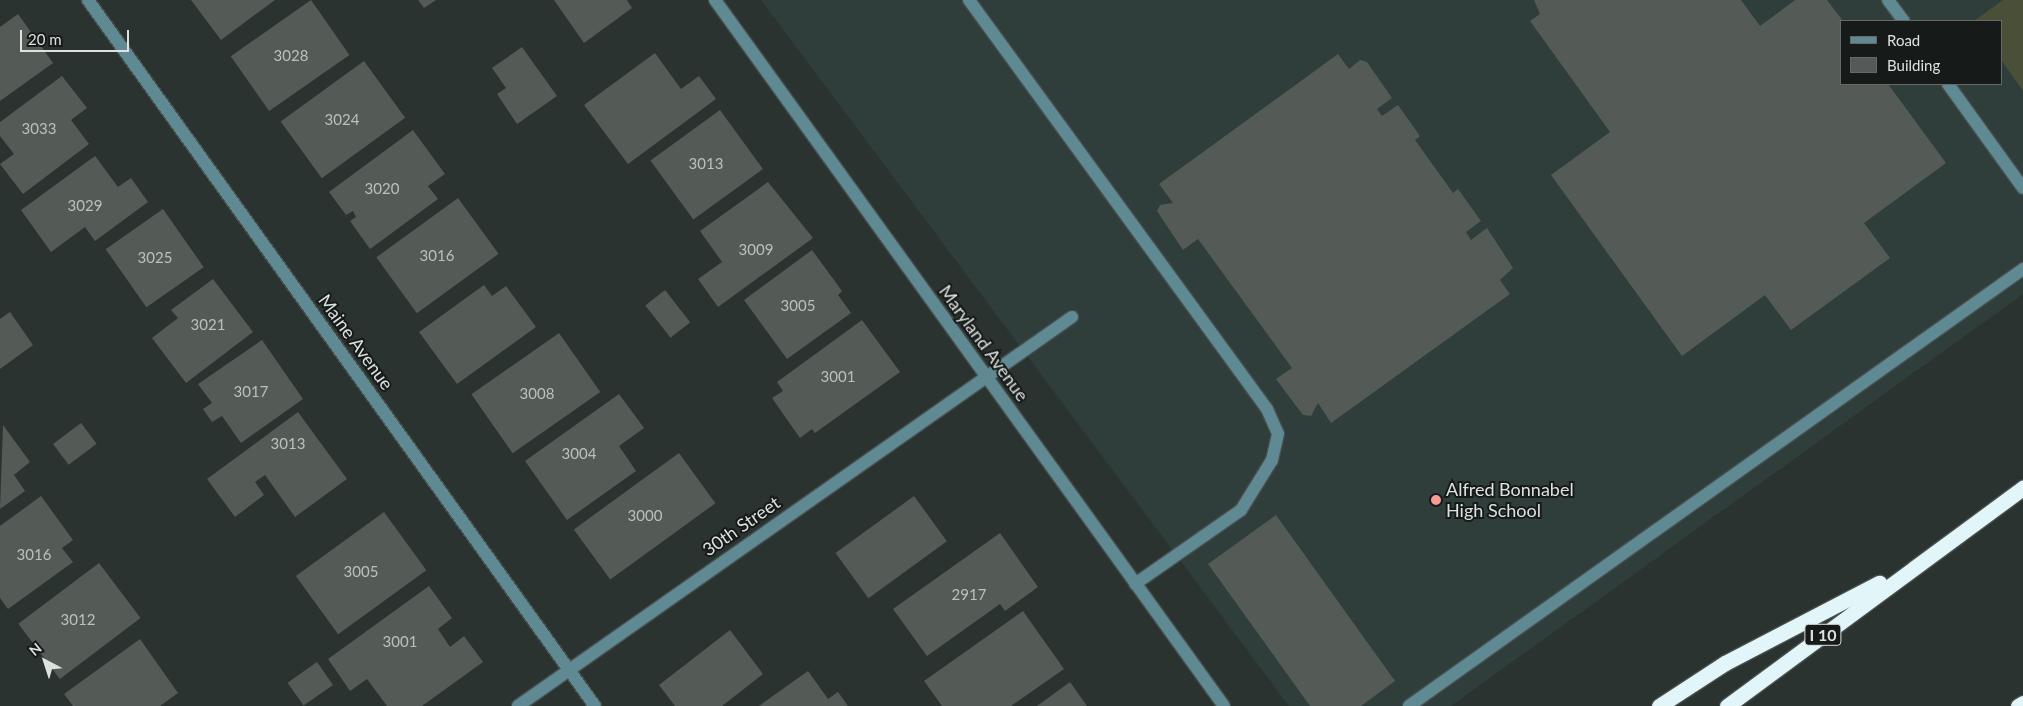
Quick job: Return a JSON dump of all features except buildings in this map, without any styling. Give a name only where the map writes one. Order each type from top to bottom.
[{"type":"highway","name":"I 10","points":[[1727,706],[1918,563],[2023,488]]},
{"type":"highway","points":[[1659,706],[1725,663],[1918,563]]},
{"type":"highway","points":[[2018,706],[2023,703]]},
{"type":"street","name":"Maine Avenue","points":[[88,0],[595,706]]},
{"type":"street","name":"Maryland Avenue","points":[[715,0],[1224,706]]},
{"type":"street","points":[[969,0],[1267,409],[1278,434],[1272,460],[1241,510],[1135,584]]},
{"type":"street","points":[[1888,0],[1903,20]]},
{"type":"street","points":[[1949,85],[2023,188]]},
{"type":"street","points":[[1409,706],[2023,269]]},
{"type":"street","name":"30th Street","points":[[518,706],[986,375],[1072,317]]},
{"type":"shaded area","name":"Alfred Bonnabel High School","points":[[761,0],[2023,0],[2023,294],[1451,706],[1289,706]]},
{"type":"green space","points":[[2003,0],[2023,0],[2023,91],[2003,62],[2003,20],[1975,20]]},
{"type":"place","name":"Alfred Bonnabel High School","points":[[1436,500]]}]
